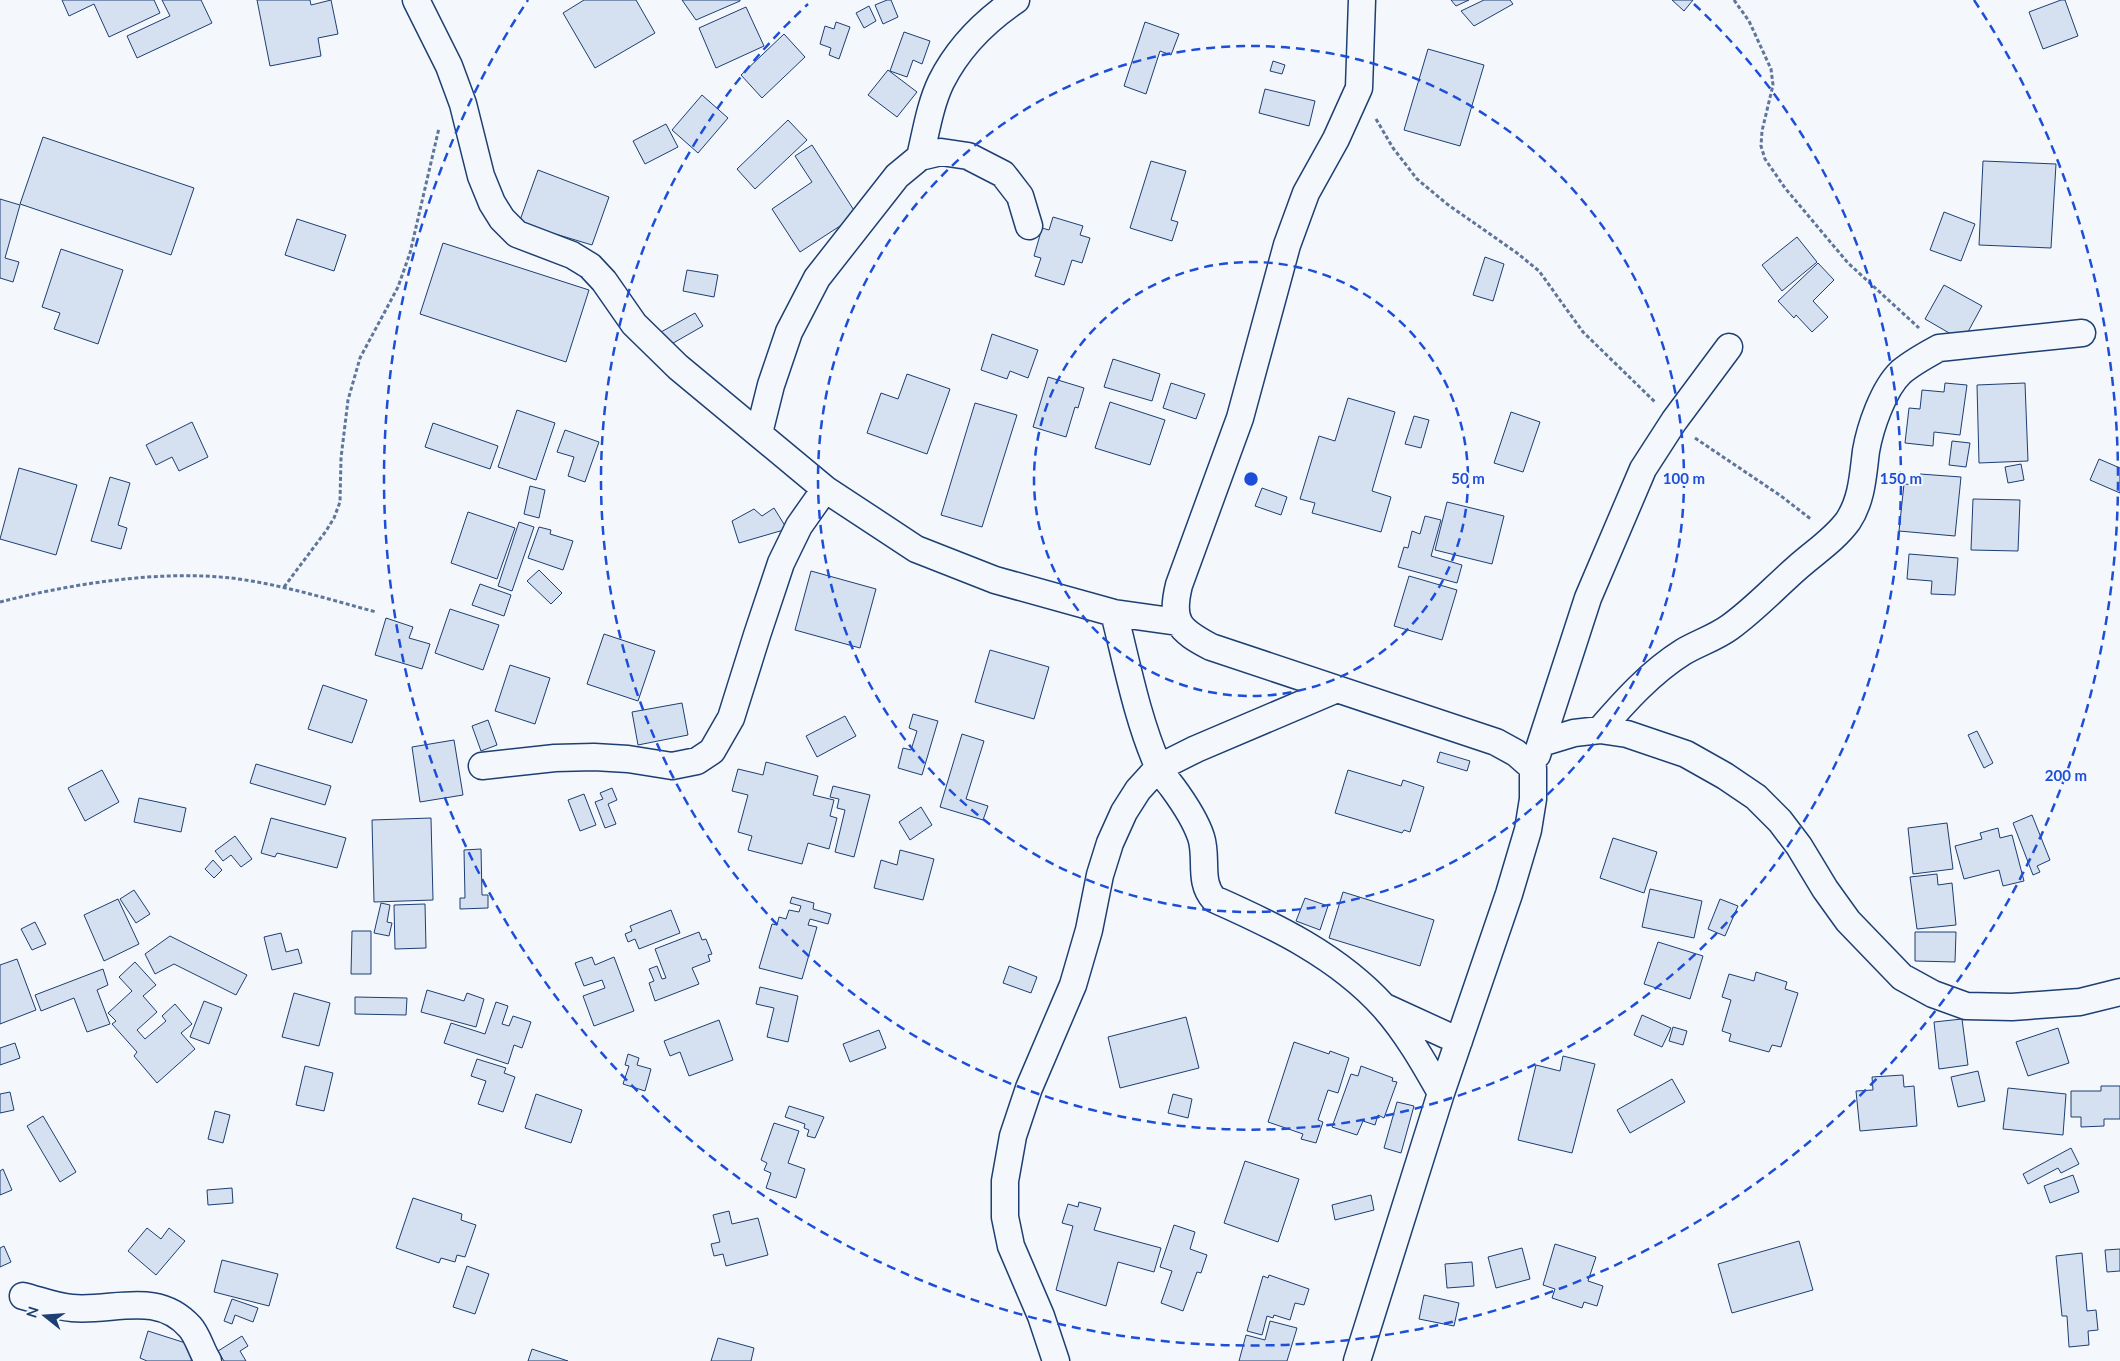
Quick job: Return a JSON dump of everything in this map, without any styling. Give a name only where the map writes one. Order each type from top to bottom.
[{"type":"street","points":[[416,0],[449,66],[463,104],[481,176],[492,203],[502,219],[517,234],[572,255],[590,266],[604,281],[634,324],[678,367],[825,490],[916,549],[995,580],[1114,613],[1178,622]]},
{"type":"street","points":[[920,157],[930,112],[941,82],[962,49],[991,18],[1015,0]]},
{"type":"street","points":[[1362,0],[1359,88],[1336,139],[1306,193],[1287,245],[1240,418],[1179,584],[1174,604],[1178,622],[1193,637],[1211,647],[1496,742],[1516,753],[1533,768]]},
{"type":"street","points":[[759,433],[770,384],[789,332],[818,278],[897,176],[920,157],[942,152],[968,156],[1003,174],[1020,196],[1029,226]]},
{"type":"street","points":[[1600,730],[1624,703],[1666,663],[1684,651],[1728,628],[1760,604],[1797,568],[1834,537],[1848,520],[1857,504],[1863,482],[1868,442],[1874,419],[1884,397],[1899,374],[1920,358],[1939,348],[2082,333]]},
{"type":"street","points":[[1357,1361],[1441,1094],[1509,894],[1528,830],[1533,799],[1533,768],[1588,598],[1617,526],[1643,469],[1674,421],[1729,348]]},
{"type":"street","points":[[482,766],[555,758],[584,758],[628,759],[672,766],[697,761],[712,751],[731,718],[782,563],[798,526],[825,490]]},
{"type":"street","points":[[1114,613],[1138,707],[1158,768],[1184,803],[1201,836],[1204,849],[1205,884],[1208,893],[1214,898],[1286,932],[1313,948],[1350,976],[1384,1006],[1415,1048],[1441,1094]]},
{"type":"street","points":[[1056,1361],[1041,1316],[1011,1246],[1004,1217],[1005,1182],[1013,1136],[1028,1088],[1073,985],[1089,930],[1100,875],[1110,843],[1124,812],[1138,790],[1158,768],[1196,749],[1337,689]]},
{"type":"street","points":[[1541,743],[1574,733],[1600,730],[1636,736],[1686,754],[1725,776],[1756,797],[1780,821],[1799,846],[1825,890],[1848,921],[1902,977],[1933,994],[1966,1006],[2012,1007],[2080,1002],[2120,992]]},
{"type":"street","points":[[1384,1006],[1459,1041]]},
{"type":"street","points":[[23,1296],[70,1308],[95,1309],[143,1304],[160,1308],[178,1316],[191,1328],[208,1361]]},
{"type":"path","points":[[1734,0],[1749,21],[1771,69],[1772,85],[1762,131],[1761,146],[1765,159],[1785,188],[1842,256],[1939,348]]},
{"type":"path","points":[[1359,88],[1393,148],[1417,179],[1447,204],[1517,252],[1539,271],[1583,332],[1674,421],[1834,537]]},
{"type":"path","points":[[284,588],[326,531],[334,518],[340,502],[341,458],[348,400],[360,358],[398,287],[410,253],[440,119]]},
{"type":"path","points":[[0,602],[93,584],[172,576],[230,578],[284,588],[376,612]]},
{"type":"building","points":[[62,0],[154,0],[160,13],[109,37],[94,4],[69,16]]},
{"type":"building","points":[[162,0],[201,0],[212,23],[137,58],[127,36],[170,16]]},
{"type":"building","points":[[257,0],[310,0],[311,5],[331,0],[338,34],[318,38],[321,56],[270,66]]},
{"type":"building","points":[[584,0],[636,0],[655,33],[595,68],[563,13]]},
{"type":"building","points":[[682,0],[740,0],[740,1],[696,20]]},
{"type":"building","points":[[891,0],[898,17],[883,24],[875,5]]},
{"type":"building","points":[[1451,0],[1469,0],[1456,6]]},
{"type":"building","points":[[1484,0],[1510,0],[1513,4],[1474,26],[1461,11]]},
{"type":"building","points":[[1672,0],[1693,0],[1684,11]]},
{"type":"building","points":[[2065,0],[2078,36],[2043,49],[2029,12]]},
{"type":"building","points":[[869,6],[876,21],[864,28],[856,13]]},
{"type":"building","points":[[746,7],[764,46],[716,68],[699,28]]},
{"type":"building","points":[[836,22],[850,27],[839,59],[829,55],[831,48],[820,44],[825,26],[834,29]]},
{"type":"building","points":[[1145,22],[1179,34],[1171,55],[1160,51],[1146,94],[1124,86]]},
{"type":"building","points":[[904,32],[930,41],[922,64],[913,60],[907,77],[890,71]]},
{"type":"building","points":[[784,34],[805,57],[762,98],[741,75]]},
{"type":"building","points":[[1428,49],[1484,65],[1460,146],[1404,130]]},
{"type":"building","points":[[1273,61],[1285,65],[1282,74],[1270,71]]},
{"type":"building","points":[[888,70],[917,92],[897,117],[868,95]]},
{"type":"building","points":[[1265,89],[1315,101],[1309,126],[1259,113]]},
{"type":"building","points":[[702,95],[728,118],[698,153],[672,130]]},
{"type":"building","points":[[788,120],[807,140],[755,189],[737,169]]},
{"type":"building","points":[[666,124],[678,147],[645,164],[633,141]]},
{"type":"building","points":[[43,137],[194,188],[171,255],[20,204]]},
{"type":"building","points":[[812,145],[857,215],[800,252],[772,209],[812,182],[795,156]]},
{"type":"building","points":[[1151,161],[1186,171],[1171,220],[1178,222],[1172,241],[1130,228]]},
{"type":"building","points":[[1983,161],[2056,164],[2051,248],[1979,245]]},
{"type":"building","points":[[538,170],[609,197],[592,245],[519,223]]},
{"type":"building","points":[[0,199],[20,205],[5,258],[19,262],[13,282],[0,278]]},
{"type":"building","points":[[1944,212],[1975,224],[1961,261],[1930,250]]},
{"type":"building","points":[[1053,217],[1083,226],[1080,235],[1090,238],[1082,263],[1072,260],[1064,285],[1035,276],[1041,258],[1034,256],[1042,228],[1049,230]]},
{"type":"building","points":[[297,219],[346,235],[334,271],[285,255]]},
{"type":"building","points":[[1797,237],[1817,262],[1782,291],[1762,265]]},
{"type":"building","points":[[443,243],[589,290],[566,362],[420,314]]},
{"type":"building","points":[[61,249],[123,270],[98,344],[54,329],[60,313],[42,307]]},
{"type":"building","points":[[1485,257],[1504,264],[1493,301],[1473,295]]},
{"type":"building","points":[[1818,263],[1834,280],[1813,301],[1828,317],[1812,332],[1796,315],[1794,318],[1778,301]]},
{"type":"building","points":[[687,270],[718,275],[714,297],[683,291]]},
{"type":"building","points":[[1944,285],[1982,306],[1963,341],[1925,319]]},
{"type":"building","points":[[695,313],[703,326],[668,346],[661,332]]},
{"type":"building","points":[[992,334],[1038,350],[1028,378],[1010,371],[1007,379],[981,370]]},
{"type":"building","points":[[1113,359],[1160,374],[1152,401],[1104,387]]},
{"type":"building","points":[[907,374],[950,389],[927,454],[867,433],[881,393],[898,399]]},
{"type":"building","points":[[1048,377],[1084,388],[1078,408],[1075,407],[1066,437],[1033,427]]},
{"type":"building","points":[[1171,383],[1205,394],[1196,419],[1163,408]]},
{"type":"building","points":[[1945,383],[1967,385],[1960,435],[1934,432],[1933,446],[1905,443],[1909,408],[1920,409],[1922,390],[1944,392]]},
{"type":"building","points":[[2025,383],[2028,461],[1979,463],[1977,385]]},
{"type":"building","points":[[1348,398],[1395,412],[1372,491],[1391,497],[1381,532],[1312,513],[1315,503],[1300,499],[1319,436],[1335,441]]},
{"type":"building","points":[[1110,402],[1165,420],[1150,465],[1095,448]]},
{"type":"building","points":[[975,403],[1017,415],[982,527],[941,515]]},
{"type":"building","points":[[517,410],[555,423],[536,480],[498,467]]},
{"type":"building","points":[[1511,412],[1540,422],[1523,472],[1494,463]]},
{"type":"building","points":[[1414,416],[1429,420],[1421,448],[1405,444]]},
{"type":"building","points":[[192,422],[208,457],[179,471],[172,457],[156,465],[146,445]]},
{"type":"building","points":[[433,423],[498,446],[490,469],[425,447]]},
{"type":"building","points":[[565,430],[599,442],[585,482],[568,476],[574,457],[557,452]]},
{"type":"building","points":[[1952,441],[1970,443],[1966,467],[1949,465]]},
{"type":"building","points":[[2099,459],[2120,468],[2120,493],[2090,480]]},
{"type":"building","points":[[2021,464],[2024,480],[2008,483],[2005,467]]},
{"type":"building","points":[[19,468],[77,485],[56,555],[0,539]]},
{"type":"building","points":[[1920,474],[1961,477],[1955,536],[1899,531],[1904,484],[1919,485]]},
{"type":"building","points":[[110,477],[130,483],[118,525],[127,528],[121,549],[91,541]]},
{"type":"building","points":[[530,486],[545,490],[539,518],[524,514]]},
{"type":"building","points":[[1262,488],[1287,497],[1281,515],[1255,506]]},
{"type":"building","points":[[1973,499],[2020,500],[2018,551],[1971,550]]},
{"type":"building","points":[[1447,502],[1504,516],[1492,564],[1435,550]]},
{"type":"building","points":[[774,508],[787,529],[739,543],[732,521],[754,509],[762,516]]},
{"type":"building","points":[[468,512],[515,528],[497,579],[451,563]]},
{"type":"building","points":[[1425,516],[1441,520],[1431,556],[1462,565],[1457,583],[1398,567],[1404,547],[1408,548],[1412,531],[1420,534]]},
{"type":"building","points":[[519,522],[534,527],[512,591],[498,586]]},
{"type":"building","points":[[539,527],[551,530],[550,534],[573,541],[563,570],[528,558]]},
{"type":"building","points":[[1909,554],[1958,558],[1955,595],[1931,594],[1932,581],[1907,579]]},
{"type":"building","points":[[539,570],[562,593],[551,604],[527,581]]},
{"type":"building","points":[[811,571],[876,589],[860,648],[795,630]]},
{"type":"building","points":[[1409,576],[1457,590],[1442,640],[1394,626]]},
{"type":"building","points":[[480,584],[511,595],[504,616],[472,605]]},
{"type":"building","points":[[450,609],[499,625],[483,670],[435,653]]},
{"type":"building","points":[[386,618],[413,627],[409,638],[430,644],[422,669],[375,655]]},
{"type":"building","points":[[604,634],[655,651],[638,701],[587,684]]},
{"type":"building","points":[[990,650],[1049,667],[1034,719],[975,702]]},
{"type":"building","points":[[510,665],[550,678],[535,724],[495,711]]},
{"type":"building","points":[[323,685],[367,700],[352,743],[308,729]]},
{"type":"building","points":[[682,703],[688,735],[638,745],[632,712]]},
{"type":"building","points":[[913,714],[938,721],[922,775],[898,768],[903,748],[911,750],[917,731],[909,728]]},
{"type":"building","points":[[845,716],[856,736],[817,757],[806,736]]},
{"type":"building","points":[[488,720],[497,745],[481,751],[472,726]]},
{"type":"building","points":[[1977,731],[1993,763],[1984,768],[1968,735]]},
{"type":"building","points":[[962,734],[984,741],[966,799],[988,806],[983,820],[940,807]]},
{"type":"building","points":[[454,740],[463,795],[420,802],[412,747]]},
{"type":"building","points":[[1440,752],[1470,761],[1467,771],[1437,762]]},
{"type":"building","points":[[766,762],[818,776],[813,795],[834,800],[830,816],[837,818],[829,849],[808,843],[802,864],[748,850],[752,836],[738,832],[748,795],[732,791],[738,769],[763,775]]},
{"type":"building","points":[[256,764],[331,786],[325,805],[250,783]]},
{"type":"building","points":[[102,770],[119,802],[85,821],[68,788]]},
{"type":"building","points":[[1348,770],[1401,786],[1403,780],[1424,787],[1410,832],[1404,830],[1402,833],[1335,813]]},
{"type":"building","points":[[833,786],[870,795],[854,857],[835,852],[845,810],[837,808],[839,799],[830,797]]},
{"type":"building","points":[[612,788],[617,800],[608,804],[616,824],[605,828],[595,802],[603,799],[600,793]]},
{"type":"building","points":[[584,794],[596,825],[580,831],[568,800]]},
{"type":"building","points":[[139,798],[186,808],[181,832],[134,822]]},
{"type":"building","points":[[921,807],[932,825],[910,840],[899,822]]},
{"type":"building","points":[[2032,815],[2050,860],[2037,866],[2040,872],[2033,875],[2013,823]]},
{"type":"building","points":[[271,818],[346,838],[337,868],[277,853],[275,857],[261,853]]},
{"type":"building","points":[[431,818],[433,900],[374,902],[372,820]]},
{"type":"building","points":[[1947,823],[1953,869],[1913,874],[1908,828]]},
{"type":"building","points":[[1998,828],[2000,838],[2012,835],[2024,881],[2003,886],[1999,870],[1964,879],[1955,846],[1982,839],[1980,833]]},
{"type":"building","points":[[235,836],[252,859],[241,867],[231,855],[223,861],[215,851]]},
{"type":"building","points":[[1613,838],[1657,852],[1644,893],[1600,878]]},
{"type":"building","points":[[481,849],[482,895],[488,895],[488,908],[460,909],[460,898],[465,898],[464,850]]},
{"type":"building","points":[[900,850],[934,859],[923,900],[874,888],[881,860],[897,865]]},
{"type":"building","points":[[213,860],[222,870],[214,878],[205,869]]},
{"type":"building","points":[[1937,874],[1938,885],[1952,883],[1956,925],[1917,929],[1910,877]]},
{"type":"building","points":[[1650,889],[1702,901],[1694,938],[1642,927]]},
{"type":"building","points":[[134,890],[150,914],[136,923],[120,899]]},
{"type":"building","points":[[1343,892],[1434,920],[1420,966],[1329,938]]},
{"type":"building","points":[[792,897],[814,903],[813,909],[831,914],[828,924],[810,919],[808,925],[817,927],[802,979],[759,968],[772,924],[777,925],[779,917],[786,919],[789,910],[799,912],[801,906],[790,903]]},
{"type":"building","points":[[1305,898],[1328,906],[1320,930],[1296,921]]},
{"type":"building","points":[[118,899],[139,944],[104,961],[84,915]]},
{"type":"building","points":[[1720,899],[1738,906],[1725,936],[1708,929]]},
{"type":"building","points":[[381,903],[390,905],[387,922],[392,923],[389,936],[374,933]]},
{"type":"building","points":[[425,904],[426,948],[395,949],[394,905]]},
{"type":"building","points":[[671,910],[680,933],[639,949],[635,939],[628,942],[625,934],[632,931],[630,926]]},
{"type":"building","points":[[35,922],[46,944],[32,950],[21,929]]},
{"type":"building","points":[[352,931],[371,931],[371,974],[351,974]]},
{"type":"building","points":[[699,932],[702,940],[706,939],[712,954],[708,955],[710,961],[692,968],[699,984],[655,1001],[649,983],[654,981],[649,969],[657,966],[662,979],[666,978],[655,949]]},
{"type":"building","points":[[1915,932],[1956,932],[1955,962],[1915,961]]},
{"type":"building","points":[[281,933],[286,952],[298,949],[302,963],[272,970],[264,937]]},
{"type":"building","points":[[170,936],[247,975],[236,995],[174,964],[155,974],[145,954]]},
{"type":"building","points":[[1658,942],[1703,956],[1690,999],[1644,984]]},
{"type":"building","points":[[592,957],[595,965],[614,957],[634,1011],[594,1026],[583,996],[605,988],[602,980],[584,986],[575,963]]},
{"type":"building","points":[[17,959],[36,1010],[0,1024],[0,965]]},
{"type":"building","points":[[135,962],[156,985],[143,996],[157,1012],[137,1030],[145,1039],[166,1021],[162,1016],[175,1004],[192,1024],[181,1033],[195,1049],[157,1083],[134,1056],[137,1052],[112,1024],[116,1021],[108,1013],[132,991],[119,977]]},
{"type":"building","points":[[1009,966],[1037,977],[1031,993],[1003,983]]},
{"type":"building","points":[[103,969],[108,985],[97,990],[110,1024],[87,1032],[74,998],[41,1011],[35,995]]},
{"type":"building","points":[[1756,972],[1787,982],[1785,989],[1798,993],[1781,1047],[1772,1045],[1769,1052],[1729,1041],[1731,1034],[1722,1031],[1731,1000],[1722,997],[1729,974],[1754,981]]},
{"type":"building","points":[[760,987],[798,996],[788,1042],[767,1037],[774,1008],[756,1004]]},
{"type":"building","points":[[427,990],[464,1001],[467,993],[484,999],[476,1027],[421,1012]]},
{"type":"building","points":[[294,993],[330,1003],[319,1046],[282,1037]]},
{"type":"building","points":[[355,997],[407,998],[406,1015],[355,1014]]},
{"type":"building","points":[[204,1001],[222,1008],[209,1044],[190,1037]]},
{"type":"building","points":[[496,1002],[508,1006],[502,1024],[509,1026],[513,1016],[531,1022],[522,1048],[514,1045],[508,1064],[444,1043],[451,1023],[485,1034]]},
{"type":"building","points":[[1642,1015],[1671,1028],[1662,1047],[1634,1035]]},
{"type":"building","points":[[1186,1017],[1199,1068],[1120,1088],[1108,1037]]},
{"type":"building","points":[[1962,1019],[1968,1065],[1939,1069],[1934,1022]]},
{"type":"building","points":[[719,1020],[733,1060],[689,1076],[680,1052],[670,1056],[664,1041]]},
{"type":"building","points":[[1673,1027],[1687,1031],[1683,1045],[1669,1041]]},
{"type":"building","points":[[2058,1028],[2069,1063],[2028,1076],[2016,1042]]},
{"type":"building","points":[[879,1030],[886,1048],[850,1062],[843,1044]]},
{"type":"building","points":[[1294,1042],[1329,1054],[1330,1051],[1349,1058],[1338,1093],[1328,1090],[1318,1120],[1323,1122],[1316,1143],[1301,1139],[1303,1134],[1268,1122]]},
{"type":"building","points":[[15,1043],[20,1058],[0,1065],[0,1048]]},
{"type":"building","points":[[628,1054],[639,1058],[637,1065],[651,1069],[645,1091],[623,1084],[629,1066],[625,1065]]},
{"type":"building","points":[[1563,1056],[1595,1064],[1572,1153],[1518,1140],[1536,1065],[1560,1071]]},
{"type":"building","points":[[477,1059],[506,1068],[504,1073],[515,1077],[503,1112],[478,1104],[486,1081],[471,1076]]},
{"type":"building","points":[[305,1066],[333,1073],[324,1111],[296,1105]]},
{"type":"building","points":[[1361,1066],[1393,1078],[1392,1081],[1397,1082],[1384,1118],[1378,1115],[1375,1125],[1363,1121],[1357,1135],[1332,1127],[1351,1074],[1358,1076]]},
{"type":"building","points":[[1978,1071],[1985,1101],[1958,1107],[1951,1077]]},
{"type":"building","points":[[1903,1075],[1904,1087],[1914,1086],[1917,1126],[1860,1131],[1856,1091],[1873,1090],[1872,1077]]},
{"type":"building","points":[[1672,1079],[1685,1102],[1630,1133],[1617,1110]]},
{"type":"building","points":[[2101,1086],[2120,1086],[2120,1119],[2104,1119],[2104,1126],[2081,1127],[2081,1117],[2071,1117],[2071,1091],[2101,1091]]},
{"type":"building","points":[[2008,1088],[2066,1094],[2063,1135],[2003,1129]]},
{"type":"building","points":[[10,1092],[14,1110],[0,1113],[0,1094]]},
{"type":"building","points":[[536,1094],[582,1110],[571,1143],[525,1128]]},
{"type":"building","points":[[1173,1094],[1192,1099],[1188,1118],[1168,1113]]},
{"type":"building","points":[[1397,1102],[1414,1106],[1401,1153],[1384,1148]]},
{"type":"building","points":[[789,1106],[824,1117],[815,1138],[807,1136],[809,1130],[804,1128],[805,1124],[785,1117]]},
{"type":"building","points":[[215,1111],[230,1115],[223,1143],[208,1139]]},
{"type":"building","points":[[43,1116],[76,1172],[60,1182],[27,1126]]},
{"type":"building","points":[[774,1123],[799,1131],[788,1163],[805,1169],[796,1198],[766,1188],[771,1173],[764,1170],[767,1163],[761,1160]]},
{"type":"building","points":[[2071,1148],[2079,1164],[2061,1173],[2058,1168],[2028,1184],[2023,1174]]},
{"type":"building","points":[[1245,1161],[1299,1179],[1278,1242],[1224,1223]]},
{"type":"building","points":[[3,1169],[12,1190],[0,1195],[0,1171]]},
{"type":"building","points":[[2073,1175],[2079,1192],[2050,1203],[2044,1186]]},
{"type":"building","points":[[232,1188],[233,1203],[208,1205],[207,1190]]},
{"type":"building","points":[[1371,1195],[1374,1210],[1335,1220],[1332,1205]]},
{"type":"building","points":[[413,1198],[462,1214],[461,1220],[476,1225],[465,1257],[457,1255],[455,1262],[441,1258],[439,1263],[396,1248]]},
{"type":"building","points":[[1079,1202],[1101,1208],[1094,1230],[1161,1248],[1154,1272],[1118,1262],[1106,1306],[1056,1290],[1073,1226],[1062,1223],[1068,1204],[1078,1207]]},
{"type":"building","points":[[729,1211],[732,1224],[758,1218],[768,1255],[726,1266],[723,1254],[714,1256],[711,1244],[720,1242],[713,1215]]},
{"type":"building","points":[[1174,1225],[1195,1232],[1190,1249],[1207,1255],[1201,1273],[1197,1272],[1183,1311],[1161,1303],[1172,1271],[1160,1267]]},
{"type":"building","points":[[147,1228],[161,1239],[169,1228],[185,1241],[156,1275],[128,1251]]},
{"type":"building","points":[[1799,1241],[1813,1290],[1732,1313],[1718,1264]]},
{"type":"building","points":[[1555,1244],[1596,1257],[1588,1281],[1603,1286],[1597,1306],[1584,1302],[1582,1308],[1552,1298],[1555,1289],[1543,1285]]},
{"type":"building","points":[[4,1246],[11,1262],[0,1267],[0,1248]]},
{"type":"building","points":[[1522,1248],[1530,1279],[1496,1288],[1488,1257]]},
{"type":"building","points":[[2120,1249],[2120,1271],[2107,1272],[2105,1250]]},
{"type":"building","points":[[2082,1253],[2087,1311],[2096,1310],[2098,1330],[2088,1331],[2089,1345],[2069,1347],[2067,1316],[2062,1316],[2056,1256]]},
{"type":"building","points":[[222,1260],[278,1274],[269,1306],[214,1292]]},
{"type":"building","points":[[1472,1262],[1474,1286],[1447,1288],[1445,1264]]},
{"type":"building","points":[[467,1266],[489,1274],[475,1314],[453,1307]]},
{"type":"building","points":[[1269,1275],[1309,1289],[1304,1305],[1295,1303],[1290,1320],[1274,1315],[1273,1318],[1267,1316],[1262,1335],[1247,1331],[1263,1276],[1268,1278]]},
{"type":"building","points":[[1424,1295],[1459,1303],[1454,1326],[1419,1319]]},
{"type":"building","points":[[232,1299],[258,1308],[253,1322],[235,1315],[232,1324],[224,1321]]},
{"type":"building","points":[[1270,1321],[1297,1328],[1287,1361],[1239,1361],[1246,1335],[1265,1340]]},
{"type":"building","points":[[148,1331],[195,1346],[191,1361],[147,1361],[140,1358]]},
{"type":"building","points":[[242,1336],[248,1346],[240,1351],[246,1361],[224,1361],[218,1351]]},
{"type":"building","points":[[718,1338],[754,1348],[751,1361],[711,1361]]},
{"type":"building","points":[[532,1349],[568,1361],[528,1361]]}]
